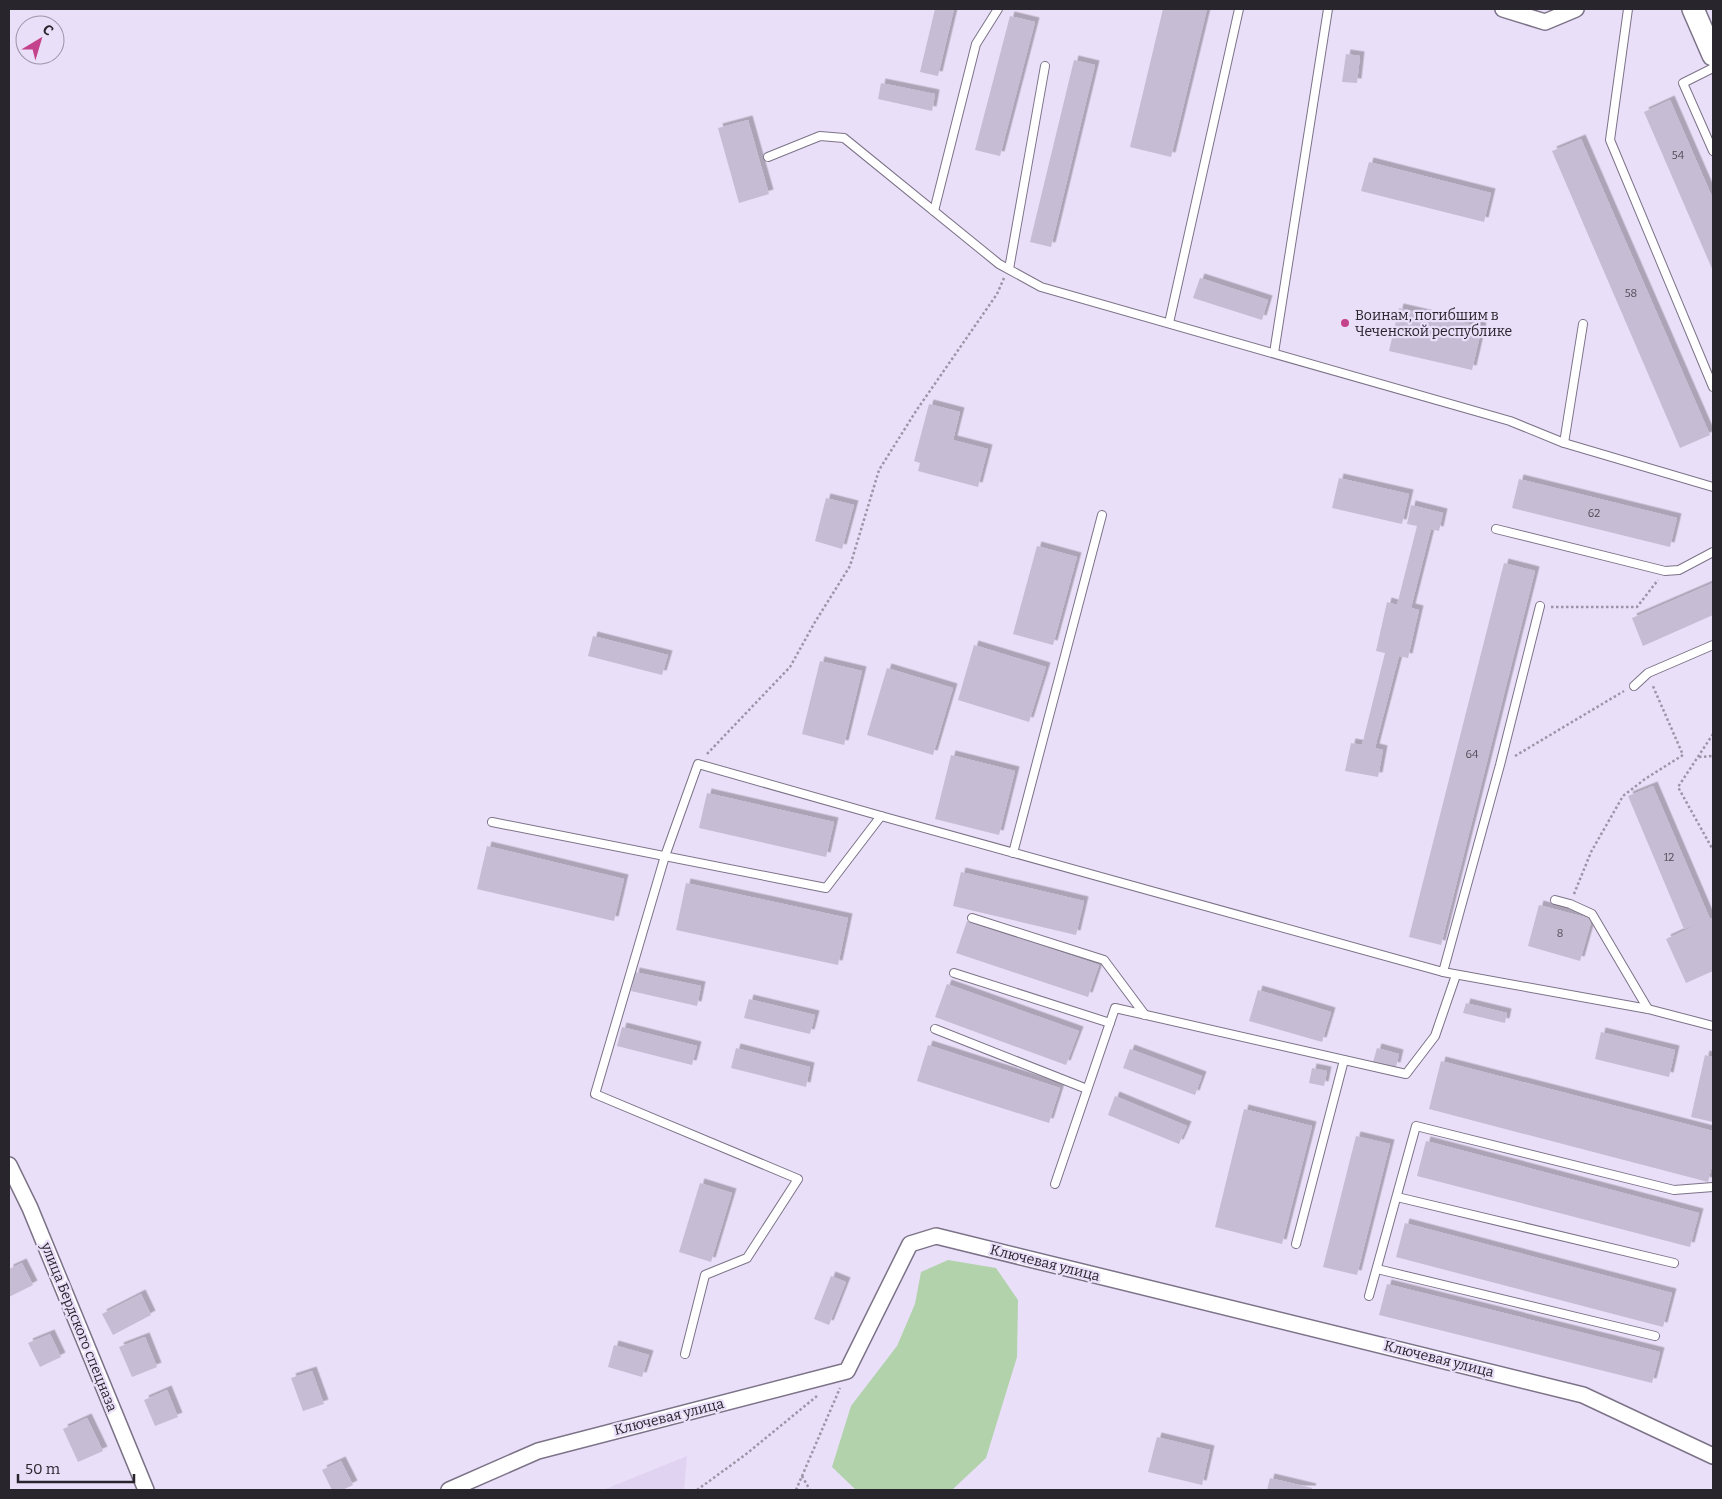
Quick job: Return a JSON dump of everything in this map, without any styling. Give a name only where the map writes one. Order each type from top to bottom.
[{"type":"street","points":[[1504,10],[1545,22],[1576,9]]},
{"type":"street","points":[[1693,9],[1713,55]]},
{"type":"street","name":"улица Бердского спецназа","points":[[9,1165],[30,1208],[146,1490]]},
{"type":"street","name":"Ключевая улица","points":[[449,1490],[538,1451],[847,1371],[910,1244],[936,1236],[1583,1395],[1713,1456]]},
{"type":"lane","points":[[934,211],[976,44],[998,9]]},
{"type":"lane","points":[[1169,323],[1239,9]]},
{"type":"lane","points":[[1274,353],[1328,9]]},
{"type":"lane","points":[[1628,9],[1610,140],[1713,387]]},
{"type":"lane","points":[[1009,269],[1045,66]]},
{"type":"lane","points":[[1713,68],[1683,83],[1713,151]]},
{"type":"lane","points":[[768,157],[820,136],[844,138],[999,264],[1041,287],[1510,421],[1564,443],[1713,487]]},
{"type":"lane","points":[[1564,443],[1583,324]]},
{"type":"lane","points":[[1013,852],[1102,515]]},
{"type":"lane","points":[[1496,529],[1665,571],[1679,570],[1713,552]]},
{"type":"lane","points":[[1443,972],[1500,765],[1540,606]]},
{"type":"lane","points":[[1634,686],[1648,673],[1713,645]]},
{"type":"lane","points":[[685,1354],[705,1275],[747,1258],[798,1179],[595,1094],[665,856],[698,764],[1443,972],[1648,1009],[1713,1026]]},
{"type":"lane","points":[[492,822],[826,888],[881,816]]},
{"type":"lane","points":[[1555,900],[1570,904],[1592,914],[1648,1009]]},
{"type":"lane","points":[[972,918],[1104,960],[1145,1015]]},
{"type":"lane","points":[[954,973],[1110,1023]]},
{"type":"lane","points":[[1055,1184],[1115,1008],[1406,1074],[1435,1036],[1456,975]]},
{"type":"lane","points":[[935,1030],[1087,1090]]},
{"type":"lane","points":[[1296,1244],[1344,1060]]},
{"type":"lane","points":[[1369,1296],[1416,1126],[1674,1190],[1713,1187]]},
{"type":"lane","points":[[1397,1196],[1674,1263]]},
{"type":"lane","points":[[1377,1269],[1655,1336]]},
{"type":"path","points":[[698,764],[790,667],[850,566],[878,470],[916,411],[997,294],[1009,269]]},
{"type":"path","points":[[1540,606],[1637,607],[1665,571]]},
{"type":"path","points":[[1570,904],[1591,852],[1623,796],[1645,779],[1683,756],[1648,673]]},
{"type":"path","points":[[1500,765],[1634,686]]},
{"type":"path","points":[[1713,734],[1678,787],[1713,850]]},
{"type":"path","points":[[1699,757],[1713,756]]},
{"type":"path","points":[[796,1490],[847,1371]]},
{"type":"path","points":[[697,1490],[745,1455],[818,1395]]},
{"type":"path","points":[[802,1476],[810,1490]]},
{"type":"shaded area","points":[[687,1456],[684,1490],[603,1490]]},
{"type":"green space","points":[[948,1260],[996,1268],[1018,1300],[1017,1357],[986,1458],[952,1490],[856,1490],[832,1467],[851,1406],[897,1346],[915,1304],[921,1272]]},
{"type":"building","points":[[935,9],[954,9],[938,76],[920,72]]},
{"type":"building","points":[[1163,9],[1207,9],[1171,157],[1130,147]]},
{"type":"building","points":[[1010,16],[1035,22],[1000,156],[975,150]]},
{"type":"building","points":[[1346,54],[1360,56],[1357,83],[1342,82]]},
{"type":"building","points":[[1074,60],[1095,65],[1051,247],[1030,242]]},
{"type":"building","points":[[881,83],[935,94],[932,111],[878,99]]},
{"type":"building","points":[[1670,100],[1713,199],[1713,271],[1644,112]]},
{"type":"building","points":[[748,120],[769,194],[739,203],[718,128]]},
{"type":"building","points":[[1581,139],[1710,435],[1680,448],[1552,151]]},
{"type":"building","points":[[1369,162],[1491,193],[1484,222],[1361,191]]},
{"type":"building","points":[[1200,278],[1268,300],[1262,320],[1193,298]]},
{"type":"building","points":[[1399,308],[1482,327],[1472,370],[1389,351]]},
{"type":"building","points":[[929,404],[960,412],[953,440],[988,449],[978,487],[918,471],[920,463],[914,461]]},
{"type":"building","points":[[1339,478],[1409,494],[1402,524],[1332,508]]},
{"type":"building","points":[[1519,479],[1677,518],[1670,547],[1512,508]]},
{"type":"building","points":[[826,498],[854,505],[842,549],[815,541]]},
{"type":"building","points":[[1411,505],[1443,513],[1439,531],[1431,529],[1411,608],[1419,610],[1408,658],[1399,656],[1375,748],[1383,750],[1378,777],[1345,771],[1351,743],[1362,745],[1385,653],[1376,651],[1387,602],[1397,605],[1417,526],[1407,524]]},
{"type":"building","points":[[1037,546],[1077,557],[1053,645],[1013,634]]},
{"type":"building","points":[[1504,563],[1535,571],[1441,945],[1409,937]]},
{"type":"building","points":[[1713,583],[1713,615],[1643,646],[1632,618]]},
{"type":"building","points":[[593,636],[668,655],[662,675],[588,656]]},
{"type":"building","points":[[974,645],[1046,667],[1029,722],[958,700]]},
{"type":"building","points":[[820,661],[862,671],[844,745],[802,734]]},
{"type":"building","points":[[887,668],[953,688],[933,755],[867,735]]},
{"type":"building","points":[[951,755],[1015,771],[999,835],[935,819]]},
{"type":"building","points":[[1653,786],[1710,919],[1713,918],[1713,971],[1686,983],[1666,939],[1705,921],[1684,929],[1628,796]]},
{"type":"building","points":[[707,793],[834,822],[826,857],[699,828]]},
{"type":"building","points":[[487,846],[624,879],[614,921],[477,889]]},
{"type":"building","points":[[961,872],[1084,901],[1076,935],[953,906]]},
{"type":"building","points":[[686,883],[848,918],[838,965],[676,930]]},
{"type":"building","points":[[1539,905],[1592,919],[1580,961],[1528,946]]},
{"type":"building","points":[[967,921],[1099,965],[1088,997],[956,953]]},
{"type":"building","points":[[635,972],[701,986],[697,1006],[631,991]]},
{"type":"building","points":[[947,984],[1079,1031],[1066,1065],[935,1017]]},
{"type":"building","points":[[1258,990],[1331,1012],[1322,1042],[1249,1021]]},
{"type":"building","points":[[749,999],[815,1015],[810,1034],[744,1018]]},
{"type":"building","points":[[1466,1003],[1507,1013],[1505,1023],[1463,1013]]},
{"type":"building","points":[[622,1027],[697,1046],[692,1065],[617,1046]]},
{"type":"building","points":[[1601,1032],[1675,1050],[1669,1077],[1595,1059]]},
{"type":"building","points":[[928,1045],[1060,1088],[1049,1123],[917,1081]]},
{"type":"building","points":[[736,1048],[810,1067],[806,1087],[731,1068]]},
{"type":"building","points":[[1377,1048],[1399,1054],[1396,1067],[1373,1062]]},
{"type":"building","points":[[1130,1049],[1202,1076],[1195,1095],[1123,1068]]},
{"type":"building","points":[[1705,1055],[1713,1057],[1713,1122],[1691,1117]]},
{"type":"building","points":[[1441,1061],[1713,1131],[1713,1161],[1708,1182],[1429,1109]]},
{"type":"building","points":[[1312,1068],[1327,1071],[1324,1086],[1309,1083]]},
{"type":"building","points":[[1115,1096],[1187,1126],[1179,1144],[1108,1115]]},
{"type":"building","points":[[1244,1109],[1312,1126],[1282,1244],[1215,1227]]},
{"type":"building","points":[[1356,1136],[1390,1144],[1357,1275],[1323,1267]]},
{"type":"building","points":[[1426,1141],[1699,1213],[1690,1247],[1417,1176]]},
{"type":"building","points":[[700,1183],[732,1193],[711,1262],[679,1252]]},
{"type":"building","points":[[1405,1223],[1672,1293],[1663,1327],[1396,1257]]},
{"type":"building","points":[[22,1263],[33,1285],[9,1297],[9,1269]]},
{"type":"building","points":[[831,1276],[846,1282],[829,1325],[814,1319]]},
{"type":"building","points":[[1387,1284],[1660,1352],[1652,1383],[1379,1315]]},
{"type":"building","points":[[141,1294],[151,1315],[113,1335],[102,1314]]},
{"type":"building","points":[[50,1334],[61,1357],[40,1367],[28,1343]]},
{"type":"building","points":[[145,1337],[157,1367],[132,1377],[119,1347]]},
{"type":"building","points":[[614,1345],[649,1355],[642,1377],[608,1367]]},
{"type":"building","points":[[312,1371],[324,1404],[303,1411],[291,1378]]},
{"type":"building","points":[[167,1390],[178,1417],[155,1426],[144,1400]]},
{"type":"building","points":[[87,1418],[103,1451],[78,1462],[63,1429]]},
{"type":"building","points":[[1157,1437],[1210,1450],[1202,1485],[1148,1472]]},
{"type":"building","points":[[341,1461],[353,1485],[342,1490],[332,1490],[322,1470]]},
{"type":"building","points":[[1270,1478],[1312,1488],[1311,1490],[1267,1490]]},
{"type":"place","name":"Воинам, погибшим в Чеченской республике","points":[[1345,323]]}]
